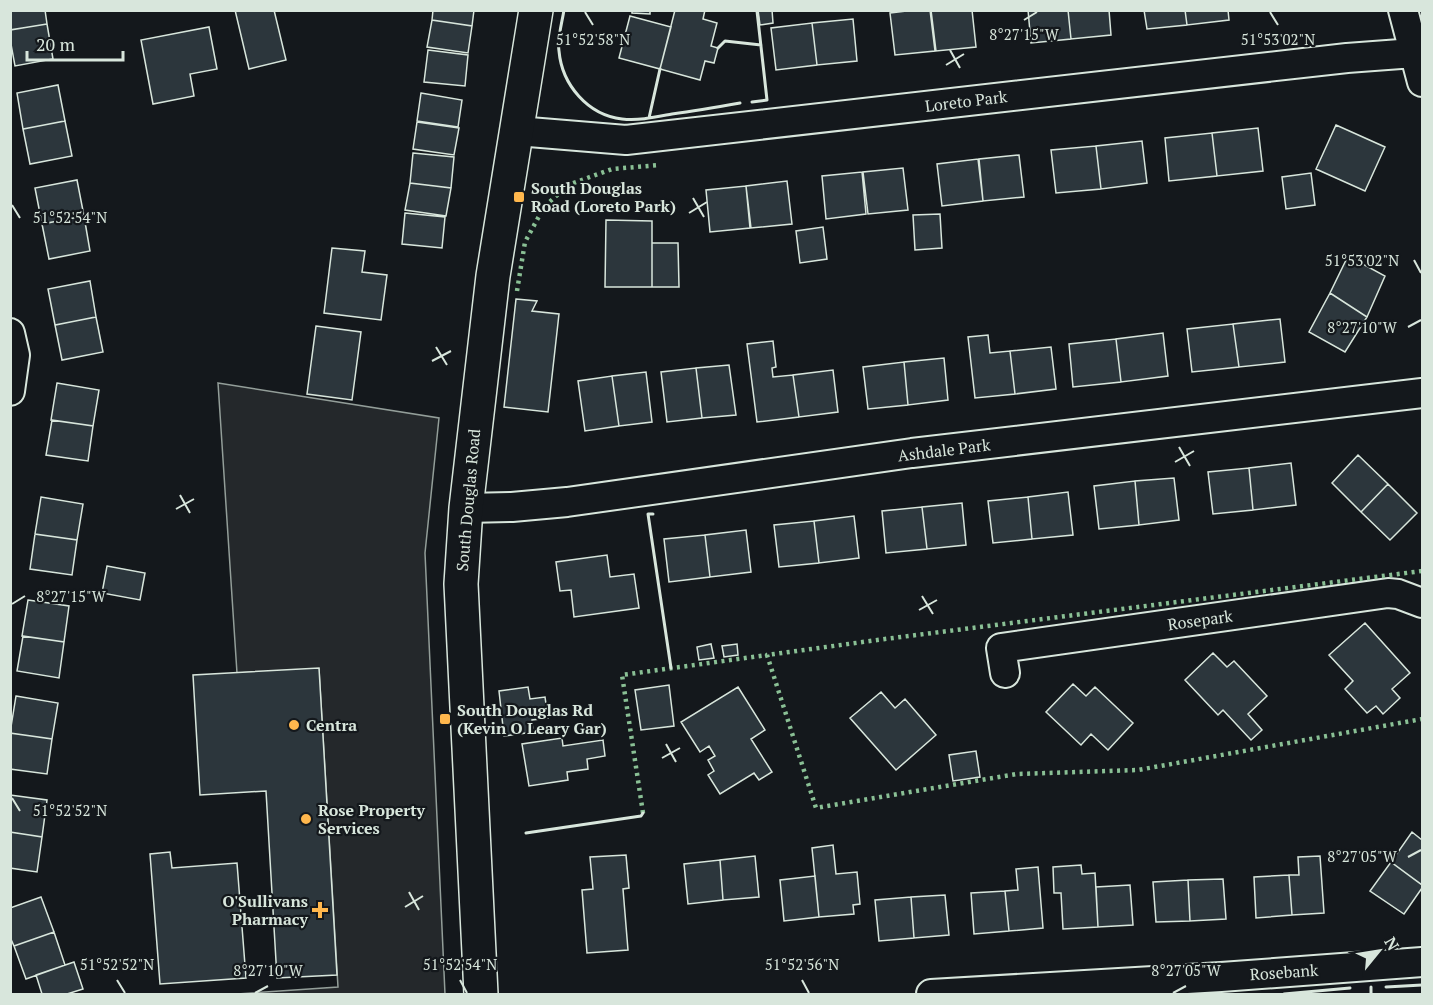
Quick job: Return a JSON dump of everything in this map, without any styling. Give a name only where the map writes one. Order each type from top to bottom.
[{"type":"main road","name":"South Douglas Road","points":[[481,994],[461,584],[465,508],[493,276],[536,10]]},
{"type":"street","points":[[1402,10],[1422,82]]},
{"type":"street","name":"Loreto Park","points":[[517,131],[626,140],[1347,58],[1414,53]]},
{"type":"street","points":[[10,333],[15,355],[10,391]]},
{"type":"street","name":"Ashdale Park","points":[[465,508],[567,502],[912,453],[1422,393]]},
{"type":"street","name":"Rosepark","points":[[1005,673],[1001,648],[1388,593],[1398,594],[1422,603]]},
{"type":"street","name":"Rosebank","points":[[931,994],[1221,977],[1422,962]]},
{"type":"shaded area","points":[[218,383],[439,418],[425,553],[445,994],[237,994],[338,987],[319,669],[237,673]]},
{"type":"building","points":[[10,10],[45,10],[47,24],[10,30]]},
{"type":"building","points":[[235,10],[274,10],[286,60],[249,69]]},
{"type":"building","points":[[433,10],[474,10],[472,26],[432,20]]},
{"type":"building","points":[[632,10],[650,10],[650,14],[632,13]]},
{"type":"building","points":[[675,10],[705,10],[703,19],[717,23],[711,46],[718,48],[714,63],[705,61],[700,80],[660,69]]},
{"type":"building","points":[[758,10],[772,10],[773,23],[760,25]]},
{"type":"building","points":[[930,10],[935,51],[895,55],[890,13]]},
{"type":"building","points":[[931,10],[972,10],[976,47],[936,51]]},
{"type":"building","points":[[1028,10],[1068,10],[1071,39],[1031,43]]},
{"type":"building","points":[[1068,10],[1109,10],[1111,35],[1071,39]]},
{"type":"building","points":[[1144,10],[1185,10],[1187,25],[1147,29]]},
{"type":"building","points":[[1185,10],[1228,10],[1229,20],[1187,25]]},
{"type":"building","points":[[630,16],[671,27],[660,69],[619,58]]},
{"type":"building","points":[[853,19],[857,61],[817,65],[812,23]]},
{"type":"building","points":[[432,20],[472,26],[468,53],[427,47]]},
{"type":"building","points":[[812,23],[817,65],[776,70],[771,28]]},
{"type":"building","points":[[47,24],[53,59],[15,66],[10,30]]},
{"type":"building","points":[[209,27],[217,69],[190,74],[194,96],[153,104],[141,40]]},
{"type":"building","points":[[428,50],[468,55],[465,86],[424,82]]},
{"type":"building","points":[[58,85],[65,121],[23,129],[17,93]]},
{"type":"building","points":[[421,93],[462,100],[458,127],[417,121]]},
{"type":"building","points":[[65,121],[72,156],[30,164],[23,129]]},
{"type":"building","points":[[417,122],[459,128],[454,155],[413,149]]},
{"type":"building","points":[[1336,125],[1385,147],[1365,191],[1316,169]]},
{"type":"building","points":[[1258,128],[1263,171],[1217,176],[1212,133]]},
{"type":"building","points":[[1212,133],[1217,176],[1169,181],[1165,138]]},
{"type":"building","points":[[1142,141],[1147,183],[1101,189],[1096,146]]},
{"type":"building","points":[[1096,146],[1101,189],[1056,193],[1051,150]]},
{"type":"building","points":[[413,153],[454,157],[451,188],[410,183]]},
{"type":"building","points":[[1019,155],[1024,197],[983,201],[979,159]]},
{"type":"building","points":[[978,159],[983,201],[942,206],[937,164]]},
{"type":"building","points":[[903,168],[908,210],[868,214],[863,172]]},
{"type":"building","points":[[862,172],[866,214],[826,219],[822,176]]},
{"type":"building","points":[[1311,173],[1315,205],[1286,209],[1282,177]]},
{"type":"building","points":[[77,180],[84,216],[42,224],[35,188]]},
{"type":"building","points":[[787,181],[792,224],[751,228],[746,186]]},
{"type":"building","points":[[410,183],[451,188],[446,216],[405,210]]},
{"type":"building","points":[[746,186],[750,228],[710,232],[706,190]]},
{"type":"building","points":[[405,213],[445,217],[442,248],[402,244]]},
{"type":"building","points":[[940,214],[942,248],[915,250],[913,215]]},
{"type":"building","points":[[84,216],[90,251],[49,259],[42,224]]},
{"type":"building","points":[[606,220],[652,221],[652,287],[605,287]]},
{"type":"building","points":[[823,227],[827,259],[800,263],[796,231]]},
{"type":"building","points":[[652,243],[678,243],[679,287],[652,287]]},
{"type":"building","points":[[332,248],[365,251],[362,272],[387,275],[381,320],[324,313]]},
{"type":"building","points":[[1348,256],[1385,276],[1367,317],[1330,293]]},
{"type":"building","points":[[90,281],[96,317],[55,325],[48,289]]},
{"type":"building","points":[[1330,293],[1367,317],[1345,352],[1309,332]]},
{"type":"building","points":[[516,299],[537,301],[532,311],[559,314],[548,412],[504,407]]},
{"type":"building","points":[[96,317],[103,352],[62,360],[55,325]]},
{"type":"building","points":[[1280,319],[1285,362],[1239,367],[1233,324]]},
{"type":"building","points":[[1233,324],[1239,367],[1192,372],[1187,329]]},
{"type":"building","points":[[316,326],[361,332],[352,400],[307,394]]},
{"type":"building","points":[[1163,333],[1168,376],[1121,382],[1116,339]]},
{"type":"building","points":[[988,335],[990,353],[1010,351],[1015,394],[975,398],[968,337]]},
{"type":"building","points":[[1116,339],[1121,382],[1073,387],[1069,344]]},
{"type":"building","points":[[773,341],[776,367],[772,368],[773,377],[793,375],[799,417],[757,422],[747,344]]},
{"type":"building","points":[[1051,347],[1056,389],[1015,394],[1010,351]]},
{"type":"building","points":[[944,358],[948,400],[908,405],[904,362]]},
{"type":"building","points":[[904,362],[908,405],[868,409],[863,367]]},
{"type":"building","points":[[729,365],[736,415],[702,418],[696,368]]},
{"type":"building","points":[[696,368],[702,418],[667,422],[661,372]]},
{"type":"building","points":[[833,370],[838,412],[799,417],[793,375]]},
{"type":"building","points":[[646,372],[652,422],[619,426],[612,376]]},
{"type":"building","points":[[612,376],[619,426],[585,431],[578,381]]},
{"type":"building","points":[[57,383],[99,390],[93,426],[51,420]]},
{"type":"building","points":[[52,420],[93,426],[88,461],[46,455]]},
{"type":"building","points":[[1358,455],[1388,484],[1361,512],[1332,483]]},
{"type":"building","points":[[1291,463],[1296,505],[1253,510],[1249,468]]},
{"type":"building","points":[[1249,468],[1253,510],[1213,514],[1208,472]]},
{"type":"building","points":[[1174,478],[1179,520],[1139,525],[1135,481]]},
{"type":"building","points":[[1135,481],[1139,525],[1099,529],[1094,486]]},
{"type":"building","points":[[1388,484],[1417,513],[1390,540],[1361,512]]},
{"type":"building","points":[[1068,492],[1073,535],[1032,539],[1028,497]]},
{"type":"building","points":[[41,497],[83,504],[77,540],[35,534]]},
{"type":"building","points":[[1028,497],[1032,539],[993,543],[988,501]]},
{"type":"building","points":[[962,503],[966,545],[927,549],[922,507]]},
{"type":"building","points":[[922,507],[927,549],[886,553],[882,511]]},
{"type":"building","points":[[854,516],[859,558],[819,563],[814,521]]},
{"type":"building","points":[[814,521],[819,563],[779,567],[774,525]]},
{"type":"building","points":[[746,530],[751,572],[710,577],[705,535]]},
{"type":"building","points":[[35,534],[77,540],[72,575],[30,569]]},
{"type":"building","points":[[705,535],[710,577],[669,582],[664,539]]},
{"type":"building","points":[[607,555],[610,577],[634,574],[639,608],[574,617],[571,590],[560,591],[556,562]]},
{"type":"building","points":[[107,566],[145,573],[140,600],[102,593]]},
{"type":"building","points":[[28,600],[69,606],[64,642],[22,636]]},
{"type":"building","points":[[1365,623],[1410,673],[1392,689],[1400,698],[1383,714],[1376,706],[1367,713],[1345,689],[1353,681],[1329,655]]},
{"type":"building","points":[[23,636],[64,642],[59,678],[17,671]]},
{"type":"building","points":[[711,644],[714,658],[699,660],[697,647]]},
{"type":"building","points":[[737,644],[738,655],[724,657],[722,646]]},
{"type":"building","points":[[1213,653],[1227,667],[1234,661],[1267,696],[1248,714],[1262,730],[1251,740],[1223,710],[1218,715],[1185,680]]},
{"type":"building","points":[[319,668],[337,975],[277,978],[266,791],[200,795],[193,675]]},
{"type":"building","points":[[1073,684],[1086,696],[1095,687],[1133,723],[1108,750],[1091,734],[1081,745],[1046,712]]},
{"type":"building","points":[[669,685],[674,726],[641,730],[635,690]]},
{"type":"building","points":[[528,687],[530,699],[545,697],[548,718],[532,720],[533,732],[504,736],[499,691]]},
{"type":"building","points":[[738,687],[765,730],[751,739],[772,772],[759,780],[754,773],[720,794],[708,775],[714,771],[708,760],[715,756],[709,746],[700,752],[681,722]]},
{"type":"building","points":[[881,692],[895,708],[905,699],[936,735],[896,770],[850,718]]},
{"type":"building","points":[[16,696],[58,703],[52,739],[10,733]]},
{"type":"building","points":[[10,733],[52,739],[47,774],[10,769]]},
{"type":"building","points":[[562,738],[563,746],[603,740],[605,756],[587,759],[588,769],[567,772],[568,780],[529,786],[522,744]]},
{"type":"building","points":[[976,751],[980,777],[953,781],[949,755]]},
{"type":"building","points":[[10,795],[47,800],[42,837],[10,832]]},
{"type":"building","points":[[10,832],[42,837],[37,872],[10,868]]},
{"type":"building","points":[[1412,832],[1422,840],[1422,885],[1391,862]]},
{"type":"building","points":[[833,845],[836,874],[857,872],[860,904],[853,905],[854,914],[819,917],[812,848]]},
{"type":"building","points":[[170,852],[172,868],[237,863],[246,978],[160,984],[150,854]]},
{"type":"building","points":[[626,855],[629,888],[623,889],[628,950],[587,953],[582,890],[593,889],[590,857]]},
{"type":"building","points":[[755,856],[759,897],[723,900],[720,860]]},
{"type":"building","points":[[1320,856],[1324,913],[1292,915],[1289,875],[1299,875],[1298,857]]},
{"type":"building","points":[[720,860],[723,900],[688,904],[684,864]]},
{"type":"building","points":[[1391,862],[1422,885],[1404,914],[1370,891]]},
{"type":"building","points":[[1081,865],[1082,874],[1095,873],[1098,927],[1063,929],[1061,893],[1054,893],[1053,867]]},
{"type":"building","points":[[1038,867],[1043,928],[1009,931],[1005,891],[1018,890],[1016,869]]},
{"type":"building","points":[[1289,875],[1292,915],[1256,918],[1254,877]]},
{"type":"building","points":[[815,876],[819,917],[784,921],[780,880]]},
{"type":"building","points":[[1223,879],[1226,919],[1190,921],[1188,880]]},
{"type":"building","points":[[1188,880],[1190,921],[1156,922],[1153,882]]},
{"type":"building","points":[[1130,885],[1133,925],[1098,927],[1096,887]]},
{"type":"building","points":[[1005,891],[1009,931],[974,934],[971,893]]},
{"type":"building","points":[[945,895],[949,935],[914,938],[911,897]]},
{"type":"building","points":[[41,897],[54,932],[14,946],[10,937],[10,908]]},
{"type":"building","points":[[911,897],[914,938],[879,941],[875,900]]},
{"type":"building","points":[[54,932],[65,965],[26,979],[14,946]]},
{"type":"building","points":[[74,962],[83,989],[67,994],[42,994],[36,975]]},
{"type":"hedge","points":[[517,291],[525,242],[544,207],[568,185],[612,169],[660,165]]},
{"type":"hedge","points":[[1422,571],[767,655],[816,808],[1017,774],[1138,770],[1422,719]]},
{"type":"hedge","points":[[643,813],[622,675],[767,655]]},
{"type":"wall","points":[[564,10],[559,41],[561,64],[571,86],[588,105],[598,111],[622,119],[635,119],[740,103]]},
{"type":"wall","points":[[752,102],[767,100],[757,11]]},
{"type":"wall","points":[[718,48],[725,41],[761,45]]},
{"type":"wall","points":[[649,118],[660,69]]},
{"type":"wall","points":[[653,514],[648,514],[671,668]]},
{"type":"wall","points":[[526,833],[641,816],[643,813]]},
{"type":"wall","points":[[1386,987],[1422,985]]},
{"type":"wall","points":[[1371,987],[1371,994]]},
{"type":"wall","points":[[1284,994],[1350,988]]},
{"type":"place","name":"South Douglas Road (Loreto Park)","points":[[519,197]]},
{"type":"place","name":"South Douglas Rd (Kevin O Leary Gar)","points":[[445,719]]},
{"type":"place","name":"Centra","points":[[294,725]]},
{"type":"place","name":"Rose Property Services","points":[[306,819]]},
{"type":"place","name":"O'Sullivans Pharmacy","points":[[320,910]]}]
